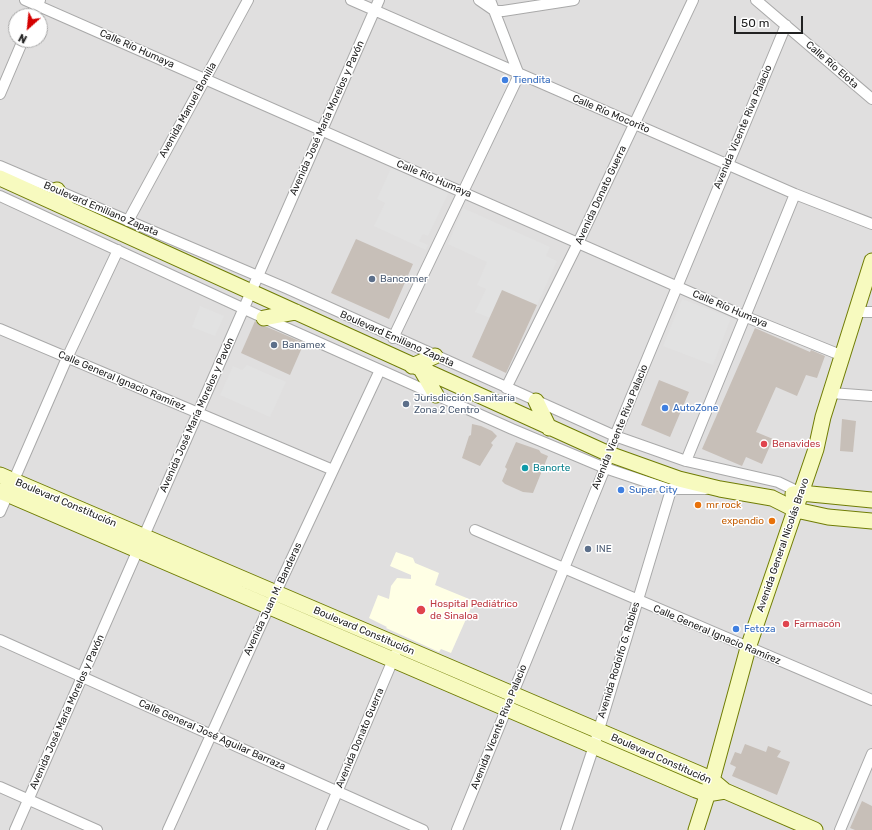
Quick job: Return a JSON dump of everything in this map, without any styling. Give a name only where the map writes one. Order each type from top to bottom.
[{"type":"main road","name":"Boulevard Emiliano Zapata","points":[[0,178],[550,428],[607,461],[720,489],[772,498],[796,510],[828,516],[872,521]]},
{"type":"main road","points":[[57,190],[67,208]]},
{"type":"main road","name":"Avenida General Nicolás Bravo","points":[[696,830],[712,780],[748,648],[816,449],[842,356],[872,261]]},
{"type":"main road","points":[[264,318],[296,312]]},
{"type":"main road","points":[[435,356],[417,368],[436,395]]},
{"type":"main road","points":[[536,401],[550,428]]},
{"type":"main road","name":"Boulevard Constitución","points":[[5,485],[144,536],[712,780],[725,791],[815,830]]},
{"type":"main road","name":"Boulevard Constitución","points":[[5,485],[138,551],[506,709],[707,794],[725,791]]},
{"type":"main road","name":"Boulevard Emiliano Zapata","points":[[772,498],[801,493],[872,500]]},
{"type":"street","name":"Calle Río Humaya","points":[[26,0],[39,3],[321,131],[463,191],[744,316],[842,356]]},
{"type":"street","name":"Avenida Manuel Bonilla","points":[[128,221],[248,0]]},
{"type":"street","name":"Calle Río Mocorito","points":[[351,0],[519,75],[795,194],[872,224]]},
{"type":"street","name":"Avenida José María Morelos y Pavón","points":[[15,830],[379,0]]},
{"type":"street","points":[[479,0],[495,11],[510,11],[573,0]]},
{"type":"street","points":[[393,338],[519,75],[490,0]]},
{"type":"street","name":"Avenida Donato Guerra","points":[[506,388],[578,243],[693,0]]},
{"type":"street","name":"Calle Río Elota","points":[[756,0],[872,99]]},
{"type":"street","name":"Avenida Vicente Riva Palacio","points":[[457,830],[607,461],[615,436],[786,25]]},
{"type":"street","points":[[0,94],[20,48]]},
{"type":"street","name":"Boulevard Emiliano Zapata","points":[[0,166],[258,276],[393,338],[615,436],[686,461],[778,482],[801,493]]},
{"type":"street","points":[[686,461],[795,194]]},
{"type":"street","name":"Boulevard Emiliano Zapata","points":[[0,196],[244,309],[436,395],[607,461],[671,490],[720,489]]},
{"type":"street","points":[[0,512],[5,485],[118,250]]},
{"type":"street","points":[[856,312],[872,312]]},
{"type":"street","name":"Calle General Ignacio Ramírez","points":[[0,330],[333,470]]},
{"type":"street","name":"Avenida Juan M. Banderas","points":[[168,830],[269,607],[380,370]]},
{"type":"street","points":[[831,393],[872,396]]},
{"type":"street","name":"Avenida Rodolfo G. Robles","points":[[566,830],[594,746],[671,490]]},
{"type":"street","name":"Calle General Ignacio Ramírez","points":[[474,530],[637,601],[872,700]]},
{"type":"street","name":"Calle General José Aguilar Barraza","points":[[0,640],[423,830]]},
{"type":"street","name":"Avenida Donato Guerra","points":[[321,830],[399,646]]},
{"type":"street","points":[[840,830],[872,754]]},
{"type":"street","points":[[0,787],[97,830]]},
{"type":"shaded area","points":[[0,0],[872,0],[872,830],[0,830]]},
{"type":"shaded area","points":[[392,166],[449,192],[428,236],[423,234],[419,241],[428,245],[426,250],[374,226],[385,203],[377,199]]},
{"type":"shaded area","points":[[463,208],[550,247],[546,256],[557,261],[537,305],[490,318],[475,312],[486,289],[477,285],[487,262],[448,244]]},
{"type":"shaded area","points":[[682,299],[731,318],[713,365],[663,346]]},
{"type":"shaded area","points":[[200,306],[224,316],[215,336],[192,327]]},
{"type":"shaded area","points":[[247,365],[286,382],[270,417],[220,395],[233,366],[242,370]]},
{"type":"shaded area","name":"Hospital Pediátrico de Sinaloa","points":[[396,552],[413,558],[415,563],[439,573],[435,585],[474,601],[451,653],[441,649],[439,652],[386,628],[387,627],[369,618],[378,595],[389,599],[391,586],[397,578],[411,579],[411,575],[390,566]]},
{"type":"building","name":"Bancomer","points":[[356,239],[413,264],[389,319],[331,293]]},
{"type":"building","points":[[502,290],[537,305],[506,373],[472,357]]},
{"type":"building","name":"Banamex","points":[[255,321],[261,326],[267,327],[304,343],[290,375],[241,353]]},
{"type":"building","points":[[755,328],[810,352],[811,350],[825,356],[817,378],[806,375],[797,396],[776,387],[756,432],[773,439],[762,464],[746,457],[742,466],[702,449]]},
{"type":"building","name":"AutoZone","points":[[659,380],[689,392],[670,437],[641,425]]},
{"type":"building","points":[[842,419],[856,421],[853,452],[840,451]]},
{"type":"building","points":[[472,424],[492,431],[497,436],[491,443],[493,445],[480,466],[462,458],[469,436],[471,435]]},
{"type":"building","name":"Banorte","points":[[516,442],[539,450],[541,453],[548,456],[533,493],[523,492],[505,484],[502,481],[507,469],[505,467]]},
{"type":"building","points":[[745,744],[766,752],[768,746],[781,751],[777,757],[790,762],[777,795],[732,776],[736,767],[730,764],[735,752],[741,754]]},
{"type":"building","points":[[862,801],[872,806],[872,830],[855,830],[850,828]]},
{"type":"place","name":"Tiendita","points":[[505,80]]},
{"type":"place","name":"Bancomer","points":[[372,279]]},
{"type":"place","name":"Banamex","points":[[274,345]]},
{"type":"place","name":"Jurisdicción Sanitaria Zona 2 Centro","points":[[406,404]]},
{"type":"place","name":"AutoZone","points":[[665,408]]},
{"type":"place","name":"Benavides","points":[[764,444]]},
{"type":"place","name":"Banorte","points":[[525,468]]},
{"type":"place","name":"Super City","points":[[621,490]]},
{"type":"place","name":"mr rock","points":[[698,505]]},
{"type":"place","name":"expendio","points":[[772,521]]},
{"type":"place","name":"INE","points":[[588,549]]},
{"type":"place","name":"Hospital Pediátrico de Sinaloa","points":[[421,610]]},
{"type":"place","name":"Farmacón","points":[[786,624]]},
{"type":"place","name":"Fetoza","points":[[736,629]]}]
